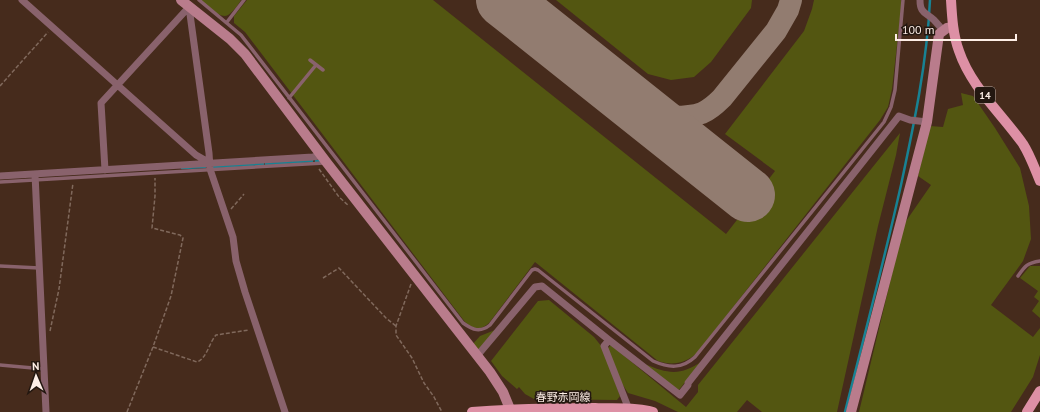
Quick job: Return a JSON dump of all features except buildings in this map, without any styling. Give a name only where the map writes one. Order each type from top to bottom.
[{"type":"main road","name":"14","points":[[951,0],[953,27],[959,52],[964,64],[977,85],[1024,145],[1040,181]]},
{"type":"main road","points":[[1027,412],[1040,391]]},
{"type":"main road","name":"春野赤岡線","points":[[472,412],[510,409],[630,410],[653,412]]},
{"type":"street","points":[[22,0],[210,166]]},
{"type":"street","points":[[181,0],[230,39],[245,54],[327,163],[490,372],[503,392],[510,409]]},
{"type":"street","points":[[920,0],[920,7],[923,12],[934,19],[943,30]]},
{"type":"street","points":[[106,170],[101,103],[190,7]]},
{"type":"street","points":[[190,7],[210,166],[226,215],[236,261],[245,292],[285,412]]},
{"type":"street","points":[[851,412],[924,122],[939,34],[946,28],[953,27]]},
{"type":"street","points":[[477,356],[535,287],[542,286],[680,395],[898,116],[924,122]]},
{"type":"street","points":[[0,176],[35,177],[106,170],[210,166],[313,157],[321,154]]},
{"type":"street","points":[[35,177],[46,412]]},
{"type":"street","points":[[609,340],[604,346],[630,410]]},
{"type":"lane","points":[[199,0],[241,35],[463,323],[478,330],[485,329],[532,270],[535,269],[653,361],[666,366],[677,366],[687,363],[695,357],[884,122],[895,90],[903,0]]},
{"type":"lane","points":[[227,22],[244,0]]},
{"type":"lane","points":[[310,60],[323,70]]},
{"type":"lane","points":[[289,98],[316,65]]},
{"type":"lane","points":[[0,182],[35,177],[74,177],[155,172],[210,166],[327,163]]},
{"type":"lane","points":[[1018,276],[1030,262],[1040,261]]},
{"type":"lane","points":[[0,266],[39,268]]},
{"type":"lane","points":[[0,364],[44,369]]},
{"type":"path","points":[[0,86],[52,27]]},
{"type":"path","points":[[127,412],[153,348],[171,296],[183,238],[180,235],[152,228],[155,196],[155,172]]},
{"type":"path","points":[[50,332],[60,289],[74,177]]},
{"type":"path","points":[[226,215],[236,201],[244,194]]},
{"type":"path","points":[[323,278],[340,268],[386,318],[396,326]]},
{"type":"path","points":[[418,280],[410,284],[396,326],[397,338],[412,358],[424,383],[442,412]]},
{"type":"path","points":[[153,348],[197,362],[200,361],[205,355],[212,339],[216,335],[257,329]]},
{"type":"shaded area","points":[[201,0],[241,0],[232,12],[225,16],[218,14]]},
{"type":"shaded area","points":[[247,0],[433,0],[726,234],[775,171],[725,134],[804,31],[814,0],[901,0],[901,10],[892,89],[888,107],[880,120],[697,353],[679,363],[663,363],[658,361],[535,262],[486,326],[474,328],[465,322],[245,32],[234,23],[234,16]]},
{"type":"shaded area","points":[[556,0],[752,0],[751,8],[711,62],[694,77],[671,80],[648,74]]},
{"type":"shaded area","points":[[961,93],[973,96],[1020,168],[1029,206],[1031,239],[1023,261],[991,305],[1033,337],[1040,328],[1040,355],[1033,377],[1011,412],[859,412],[904,224],[931,185],[918,176],[930,126],[943,127],[948,109],[963,105]]},
{"type":"shaded area","points":[[900,133],[837,412],[762,412],[747,400],[737,412],[678,412],[655,401],[628,393],[621,382],[607,349],[611,345],[686,407],[698,392],[698,385]]},
{"type":"shaded area","points":[[1030,266],[1040,266],[1040,318],[1032,311],[1039,301],[1034,297],[1038,291],[1020,278]]},
{"type":"shaded area","points":[[549,300],[594,337],[602,347],[620,396],[617,400],[534,399],[525,394],[519,387],[517,389],[502,376],[491,361],[538,301]]},
{"type":"shaded area","points":[[495,330],[479,349],[475,349],[472,345],[480,336]]},
{"type":"shaded area","points":[[702,361],[678,391],[645,364],[661,370],[674,372],[687,369]]},
{"type":"waterway","points":[[845,412],[888,242],[911,139],[923,70],[930,0]]},
{"type":"waterway","points":[[266,164],[312,161]]},
{"type":"waterway","points":[[316,161],[321,161]]},
{"type":"waterway","points":[[214,167],[263,164]]},
{"type":"waterway","points":[[182,168],[205,167]]},
{"type":"taxiway","points":[[634,104],[639,110],[646,113],[670,117],[696,115],[715,105],[776,31],[788,10],[791,0]]},
{"type":"runway","points":[[503,0],[748,195]]}]
